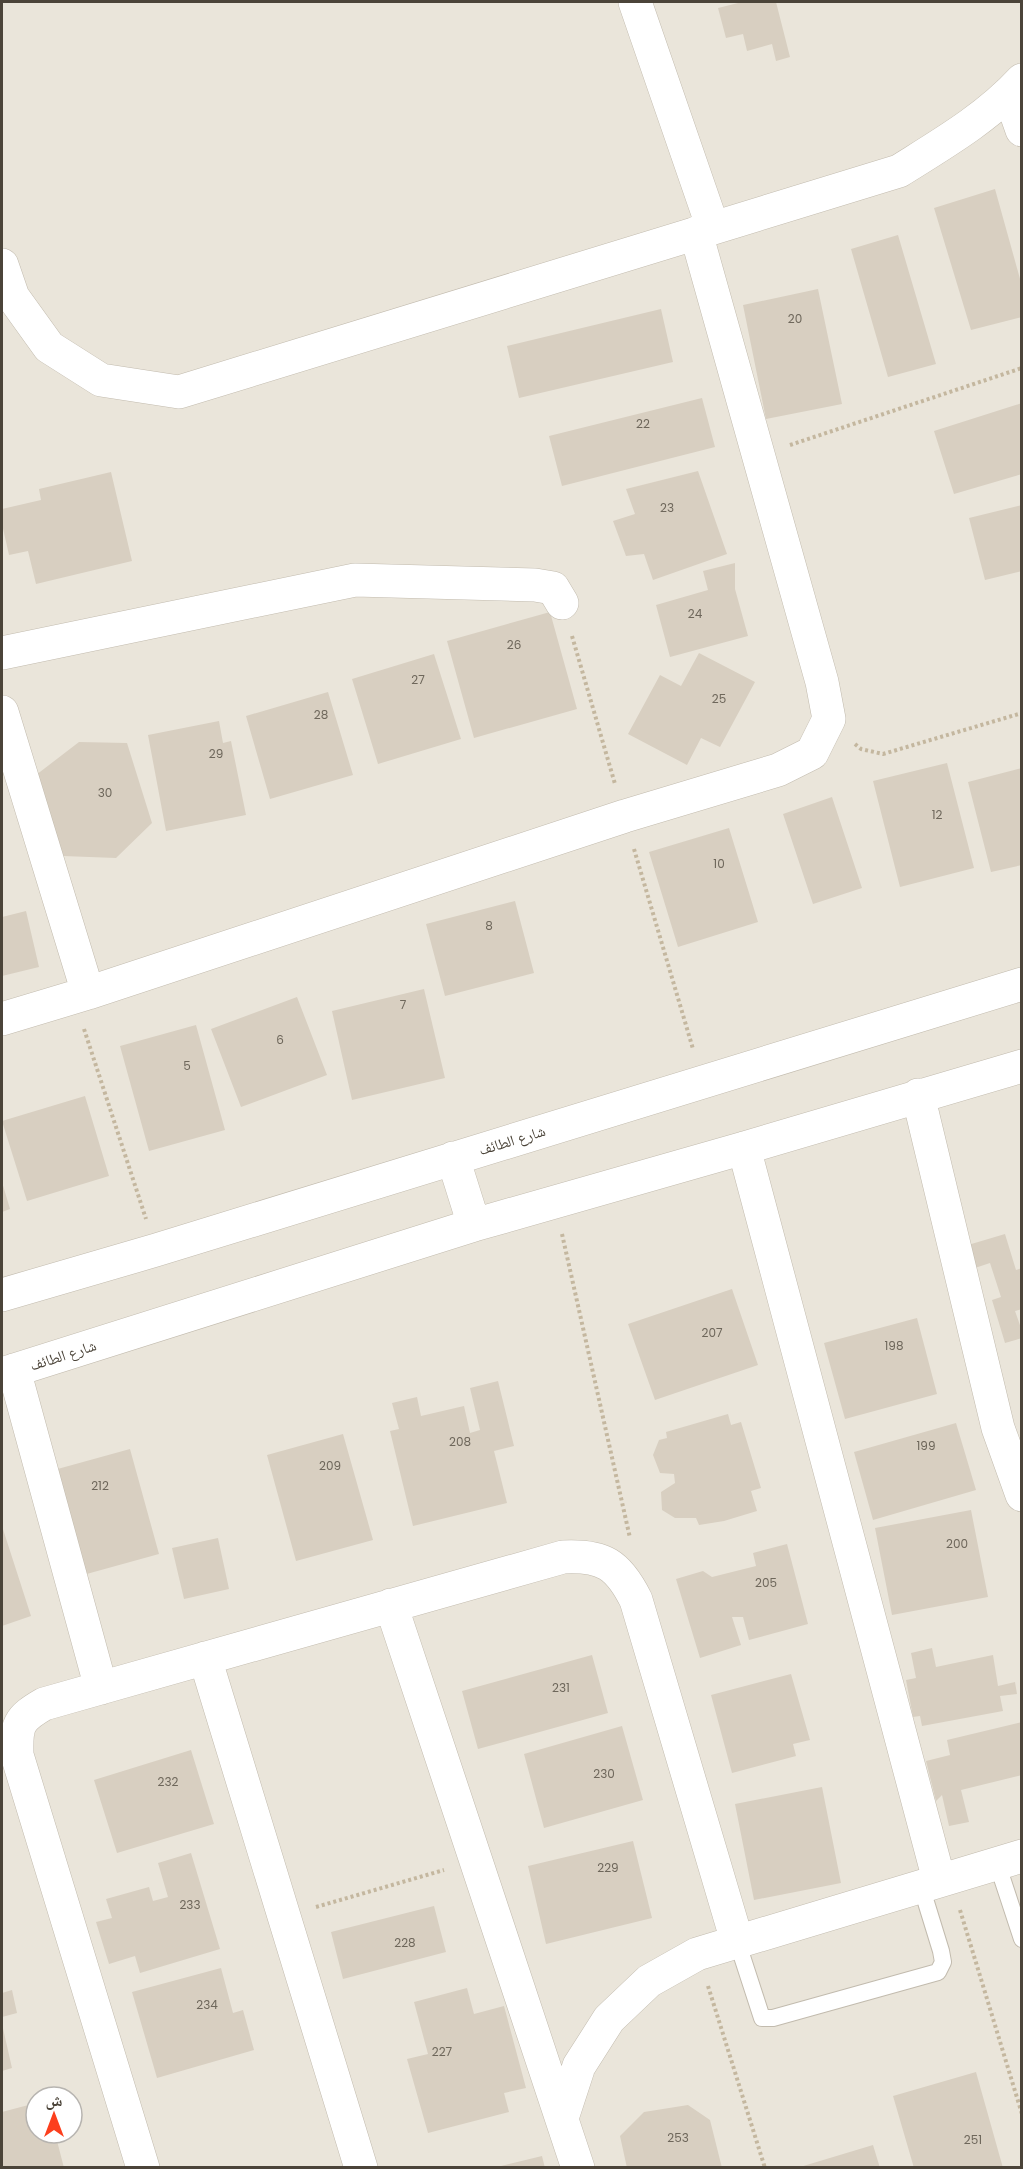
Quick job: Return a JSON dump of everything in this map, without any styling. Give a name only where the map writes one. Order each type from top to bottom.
[{"type":"street","points":[[2,1019],[625,816],[778,770],[812,753],[829,719],[822,682],[758,455],[704,231],[634,2]]},
{"type":"street","points":[[2,265],[13,297],[49,347],[101,380],[178,392],[898,171],[956,135],[1015,86]]},
{"type":"street","points":[[1015,86],[1022,130]]},
{"type":"street","points":[[2,653],[355,580],[535,585],[553,588],[562,603]]},
{"type":"street","points":[[2,712],[81,995]]},
{"type":"street","name":"شارع الطائف","points":[[2,1295],[156,1250],[1022,984]]},
{"type":"street","name":"شارع الطائف","points":[[8,1372],[474,1225],[1022,1066]]},
{"type":"street","points":[[918,1095],[1010,1424],[1022,1495]]},
{"type":"street","points":[[744,1148],[937,1881]]},
{"type":"street","points":[[453,1158],[474,1225]]},
{"type":"street","points":[[8,1372],[101,1688]]},
{"type":"street","points":[[142,2168],[17,1755],[14,1711],[563,1557],[586,1555],[608,1564],[626,1579],[636,1600],[737,1941]]},
{"type":"street","points":[[392,1605],[578,2168]]},
{"type":"street","points":[[205,1658],[361,2168]]},
{"type":"street","points":[[562,2118],[579,2066],[609,2019],[649,1981],[697,1953],[1009,1860]]},
{"type":"lane","points":[[1009,1860],[1022,1939]]},
{"type":"lane","points":[[737,1941],[762,2018],[772,2018],[938,1972],[943,1962],[937,1881]]},
{"type":"path","points":[[758,455],[1022,368]]},
{"type":"path","points":[[829,719],[843,736],[861,748],[883,754],[1022,713]]},
{"type":"path","points":[[81,995],[156,1250]]},
{"type":"path","points":[[555,1203],[630,1541],[631,1560],[626,1579]]},
{"type":"path","points":[[284,1916],[477,1860]]},
{"type":"path","points":[[937,1881],[1022,2114]]},
{"type":"path","points":[[697,1953],[765,2168]]},
{"type":"shaded area","points":[[2,2],[1021,2],[1021,2167],[2,2168]]},
{"type":"building","points":[[742,2],[776,2],[790,57],[776,61],[772,44],[747,51],[743,34],[726,38],[718,8]]},
{"type":"building","points":[[995,189],[1022,286],[1022,317],[971,330],[934,208]]},
{"type":"building","points":[[898,235],[936,364],[888,377],[851,249]]},
{"type":"building","points":[[818,289],[842,404],[766,419],[743,305]]},
{"type":"building","points":[[661,309],[673,362],[519,398],[507,346]]},
{"type":"building","points":[[702,398],[715,447],[562,486],[549,436]]},
{"type":"building","points":[[1022,403],[1022,474],[954,494],[934,431]]},
{"type":"building","points":[[698,471],[727,554],[653,580],[644,554],[626,556],[613,521],[635,514],[626,489]]},
{"type":"building","points":[[111,472],[132,561],[36,584],[28,551],[9,555],[2,524],[2,509],[41,500],[39,489]]},
{"type":"building","points":[[1022,505],[1022,571],[985,580],[969,518]]},
{"type":"building","points":[[735,563],[735,589],[748,636],[670,657],[656,605],[708,590],[703,571]]},
{"type":"building","points":[[550,612],[577,709],[474,738],[447,641]]},
{"type":"building","points":[[699,653],[755,682],[720,747],[701,738],[687,765],[628,734],[660,675],[681,686]]},
{"type":"building","points":[[434,654],[461,739],[378,764],[352,679]]},
{"type":"building","points":[[328,692],[353,775],[270,799],[246,716]]},
{"type":"building","points":[[219,721],[223,743],[231,741],[246,815],[166,831],[148,735]]},
{"type":"building","points":[[79,742],[127,743],[152,823],[116,858],[63,856],[36,775]]},
{"type":"building","points":[[947,763],[974,868],[900,887],[873,781]]},
{"type":"building","points":[[1022,768],[1022,865],[991,872],[968,782]]},
{"type":"building","points":[[832,797],[862,888],[813,904],[783,814]]},
{"type":"building","points":[[729,828],[758,922],[678,947],[649,852]]},
{"type":"building","points":[[515,901],[534,973],[445,996],[426,924]]},
{"type":"building","points":[[26,911],[39,967],[2,976],[2,917]]},
{"type":"building","points":[[424,989],[445,1078],[352,1100],[332,1011]]},
{"type":"building","points":[[297,997],[327,1075],[241,1107],[211,1029]]},
{"type":"building","points":[[196,1025],[225,1130],[149,1151],[120,1046]]},
{"type":"building","points":[[85,1096],[109,1176],[27,1201],[2,1121]]},
{"type":"building","points":[[2,1182],[10,1209],[2,1212]]},
{"type":"building","points":[[1005,1234],[1016,1270],[1022,1268],[1022,1309],[1015,1311],[1022,1338],[1005,1343],[992,1300],[1001,1297],[990,1263],[975,1268],[968,1245]]},
{"type":"building","points":[[732,1289],[758,1365],[655,1400],[628,1324]]},
{"type":"building","points":[[917,1318],[937,1394],[845,1419],[824,1343]]},
{"type":"building","points":[[498,1381],[514,1446],[494,1451],[507,1503],[413,1526],[390,1431],[399,1429],[392,1403],[417,1397],[421,1416],[464,1406],[470,1433],[480,1430],[470,1388]]},
{"type":"building","points":[[728,1414],[731,1425],[741,1422],[761,1488],[751,1491],[757,1511],[724,1521],[699,1525],[696,1518],[675,1518],[662,1510],[661,1492],[675,1483],[674,1474],[660,1473],[653,1455],[659,1440],[667,1438],[666,1432]]},
{"type":"building","points":[[956,1423],[976,1490],[873,1520],[854,1452]]},
{"type":"building","points":[[343,1434],[373,1540],[296,1561],[267,1455]]},
{"type":"building","points":[[130,1449],[159,1554],[83,1575],[54,1470]]},
{"type":"building","points":[[971,1510],[988,1597],[892,1615],[875,1528]]},
{"type":"building","points":[[2,1526],[31,1616],[2,1626]]},
{"type":"building","points":[[218,1538],[229,1589],[184,1599],[172,1548]]},
{"type":"building","points":[[787,1544],[808,1624],[749,1640],[743,1617],[732,1617],[741,1645],[700,1658],[676,1579],[703,1571],[712,1577],[756,1566],[753,1553]]},
{"type":"building","points":[[932,1648],[936,1667],[993,1655],[998,1686],[1015,1682],[1017,1694],[1000,1696],[1003,1711],[922,1726],[920,1716],[913,1717],[906,1680],[916,1678],[911,1653]]},
{"type":"building","points":[[592,1655],[608,1713],[478,1749],[462,1691]]},
{"type":"building","points":[[791,1674],[810,1740],[793,1744],[796,1756],[732,1773],[711,1695]]},
{"type":"building","points":[[1022,1722],[1022,1775],[961,1790],[969,1822],[949,1826],[942,1795],[936,1801],[926,1761],[950,1755],[947,1740]]},
{"type":"building","points":[[622,1726],[643,1800],[544,1828],[524,1754]]},
{"type":"building","points":[[191,1750],[214,1824],[117,1853],[94,1780]]},
{"type":"building","points":[[822,1787],[841,1883],[754,1900],[735,1804]]},
{"type":"building","points":[[633,1841],[652,1918],[546,1944],[528,1866]]},
{"type":"building","points":[[191,1853],[220,1949],[140,1973],[135,1956],[109,1964],[96,1922],[112,1918],[106,1899],[149,1887],[153,1901],[168,1897],[158,1863]]},
{"type":"building","points":[[434,1906],[446,1952],[343,1979],[331,1932]]},
{"type":"building","points":[[221,1968],[233,2013],[243,2010],[254,2050],[157,2078],[132,1992]]},
{"type":"building","points":[[467,1988],[474,2014],[504,2006],[526,2088],[504,2093],[509,2112],[428,2133],[407,2059],[428,2054],[414,2002]]},
{"type":"building","points":[[12,1990],[17,2013],[2,2017],[2,1993]]},
{"type":"building","points":[[2,2024],[12,2068],[2,2071]]},
{"type":"building","points":[[976,2072],[1003,2168],[914,2168],[893,2096]]},
{"type":"building","points":[[688,2105],[710,2120],[722,2168],[627,2168],[620,2136],[644,2112]]},
{"type":"building","points":[[24,2106],[24,2145],[58,2145],[64,2168],[2,2168],[2,2112]]},
{"type":"building","points":[[873,2145],[880,2168],[800,2168],[800,2167]]},
{"type":"building","points":[[542,2156],[545,2168],[497,2167]]}]
